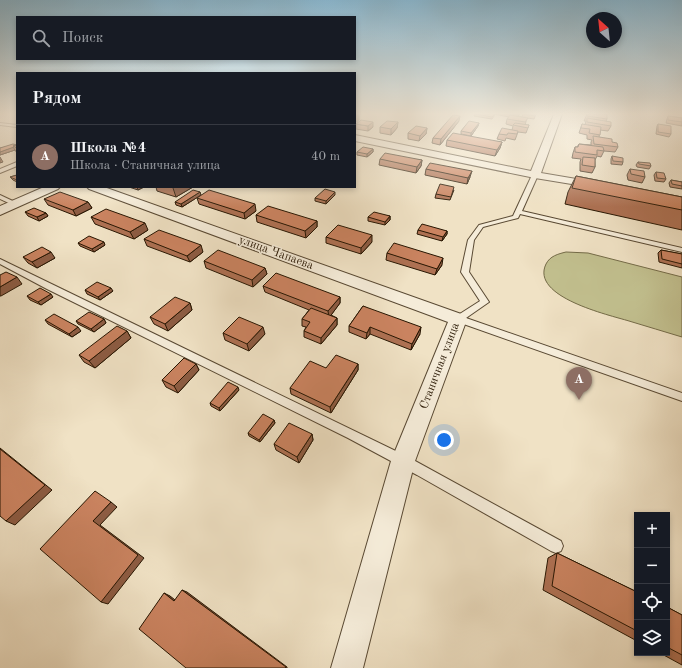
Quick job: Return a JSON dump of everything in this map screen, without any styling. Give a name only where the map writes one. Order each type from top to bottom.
[{"type":"street","points":[[390,145],[535,175],[605,186]]},
{"type":"street","points":[[535,175],[546,145]]},
{"type":"street","points":[[0,211],[52,188]]},
{"type":"street","name":"улица Чапаева","points":[[97,188],[458,318]]},
{"type":"street","name":"Станичная улица","points":[[347,668],[403,461],[458,318]]},
{"type":"lane","points":[[0,171],[16,164]]},
{"type":"lane","points":[[535,175],[518,212],[682,250]]},
{"type":"lane","points":[[0,197],[15,204]]},
{"type":"lane","name":"Станичная улица","points":[[458,318],[485,302],[465,272],[471,240],[480,226],[516,217],[518,212]]},
{"type":"lane","points":[[0,261],[63,294],[135,328],[403,461],[556,546]]},
{"type":"lane","points":[[458,318],[682,397]]},
{"type":"shaded area","points":[[566,252],[588,253],[682,277],[682,337],[590,309],[574,303],[560,295],[549,286],[544,276],[546,264],[550,259]]},
{"type":"building","points":[[9,145],[16,145],[0,152],[0,148]]},
{"type":"building","points":[[473,145],[500,145],[497,150]]},
{"type":"building","points":[[579,145],[588,145],[603,147],[604,151],[597,150],[597,155],[575,152],[575,147],[578,147]]},
{"type":"building","points":[[603,145],[618,145],[618,147]]},
{"type":"building","points":[[363,147],[373,149],[367,154],[357,152]]},
{"type":"building","points":[[385,153],[422,160],[417,167],[380,159]]},
{"type":"building","points":[[612,156],[623,158],[623,162],[613,161]]},
{"type":"building","points":[[583,157],[595,158],[595,167],[582,165]]},
{"type":"building","points":[[638,162],[650,163],[651,166],[639,164]]},
{"type":"building","points":[[430,163],[472,171],[468,178],[426,169]]},
{"type":"building","points":[[630,169],[644,171],[645,177],[631,174]]},
{"type":"building","points":[[656,172],[664,173],[666,179],[657,178]]},
{"type":"building","points":[[16,175],[16,180],[10,177]]},
{"type":"building","points":[[576,176],[682,197],[682,210],[572,188]]},
{"type":"building","points":[[671,180],[682,182],[682,186],[672,184]]},
{"type":"building","points":[[440,184],[454,187],[451,197],[436,194]]},
{"type":"building","points":[[325,189],[335,192],[326,201],[315,198]]},
{"type":"building","points":[[193,190],[200,192],[181,204],[175,202]]},
{"type":"building","points":[[209,190],[255,204],[244,213],[197,198]]},
{"type":"building","points":[[60,192],[88,202],[73,210],[44,199]]},
{"type":"building","points":[[268,206],[317,221],[305,231],[256,215]]},
{"type":"building","points":[[34,208],[46,213],[37,217],[25,212]]},
{"type":"building","points":[[106,209],[145,223],[130,232],[91,217]]},
{"type":"building","points":[[374,212],[390,216],[385,222],[368,217]]},
{"type":"building","points":[[422,224],[447,231],[443,237],[418,230]]},
{"type":"building","points":[[338,225],[372,235],[361,248],[326,237]]},
{"type":"building","points":[[159,230],[201,245],[187,256],[144,239]]},
{"type":"building","points":[[89,236],[104,242],[92,249],[78,243]]},
{"type":"building","points":[[394,243],[443,258],[437,269],[387,253]]},
{"type":"building","points":[[42,247],[51,252],[32,262],[23,257]]},
{"type":"building","points":[[218,250],[265,268],[252,280],[204,261]]},
{"type":"building","points":[[661,250],[682,254],[682,264],[662,259]]},
{"type":"building","points":[[6,272],[17,277],[0,287],[0,275]]},
{"type":"building","points":[[276,273],[340,297],[328,311],[263,286]]},
{"type":"building","points":[[97,282],[111,288],[98,297],[85,290]]},
{"type":"building","points":[[40,288],[51,294],[38,302],[27,296]]},
{"type":"building","points":[[175,297],[190,303],[165,324],[150,317]]},
{"type":"building","points":[[363,306],[421,327],[412,344],[370,327],[367,333],[349,326]]},
{"type":"building","points":[[311,308],[337,318],[321,338],[304,331],[310,322],[302,319]]},
{"type":"building","points":[[89,312],[104,319],[91,329],[76,321]]},
{"type":"building","points":[[54,314],[78,327],[69,334],[45,320]]},
{"type":"building","points":[[239,317],[263,327],[247,344],[223,333]]},
{"type":"building","points":[[117,326],[127,331],[89,361],[79,355]]},
{"type":"building","points":[[336,355],[358,364],[330,407],[290,388],[310,361],[326,368]]},
{"type":"building","points":[[184,358],[196,364],[174,386],[162,380]]},
{"type":"building","points":[[228,382],[238,387],[219,408],[210,403]]},
{"type":"building","points":[[263,414],[274,420],[259,440],[248,433]]},
{"type":"building","points":[[289,423],[312,434],[297,457],[274,444]]},
{"type":"building","points":[[0,449],[45,485],[6,521],[0,516]]},
{"type":"building","points":[[95,491],[111,502],[93,521],[138,555],[101,602],[40,549]]},
{"type":"building","points":[[557,553],[634,591],[634,629],[552,586]]},
{"type":"building","points":[[182,590],[286,667],[186,668],[139,629],[164,593],[174,601]]},
{"type":"building","points":[[670,609],[682,615],[682,655],[670,649]]},
{"type":"place","name":"Школа №4","points":[[579,400]]}]
